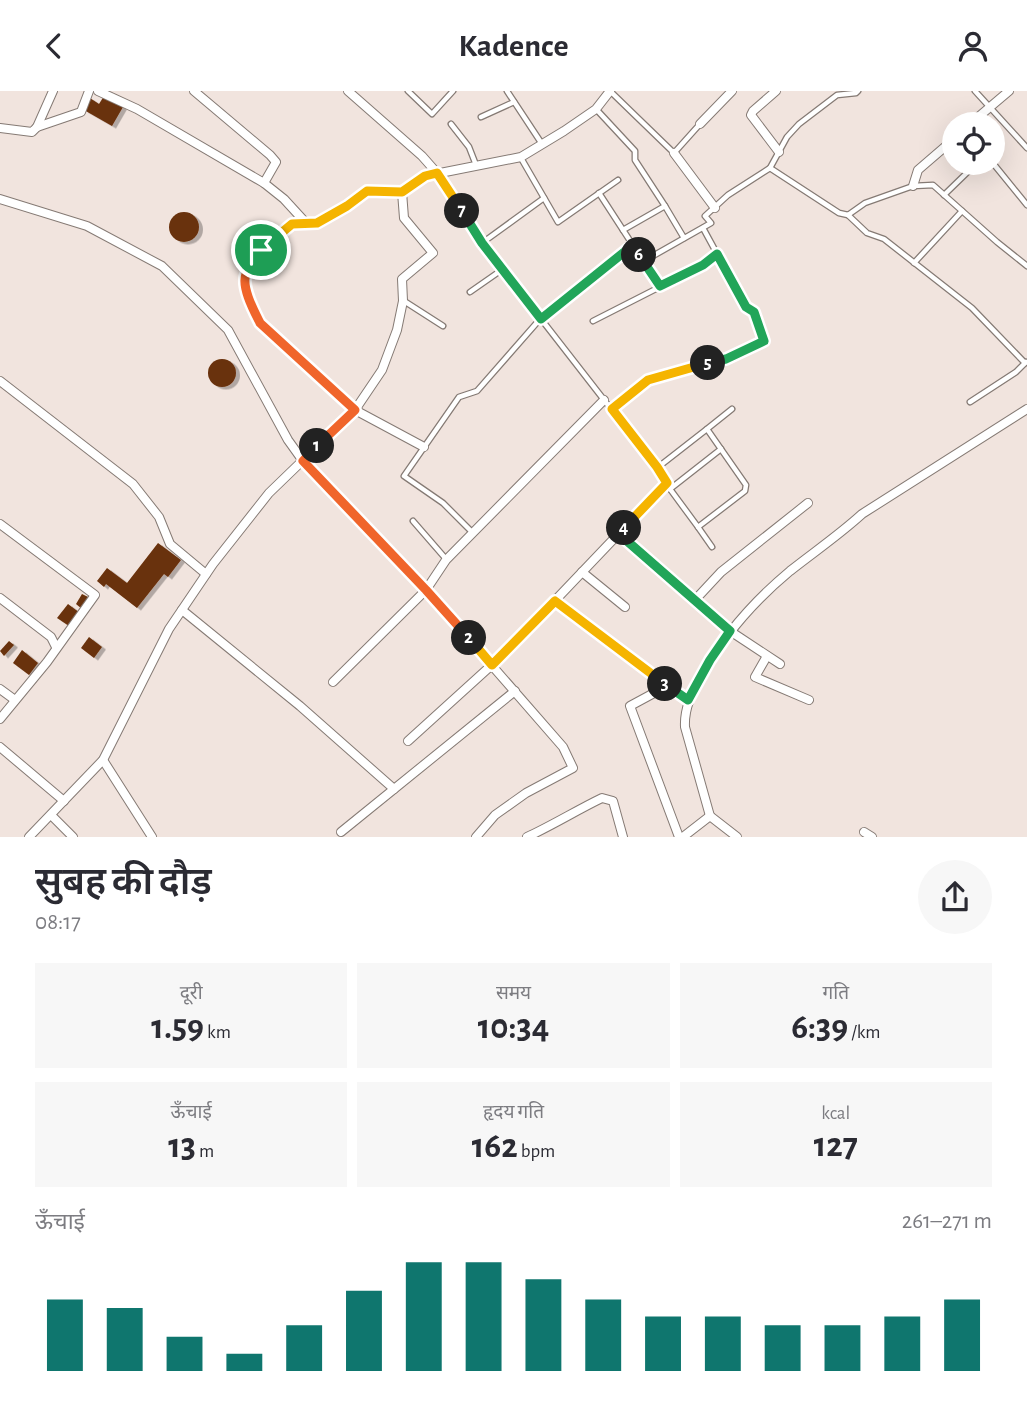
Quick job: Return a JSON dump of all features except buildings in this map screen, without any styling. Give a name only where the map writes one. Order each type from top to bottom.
[{"type":"street","points":[[0,128],[32,132],[37,127],[52,91]]},
{"type":"street","points":[[37,127],[80,112],[89,91]]},
{"type":"street","points":[[98,91],[137,110],[264,183],[285,199],[306,223]]},
{"type":"street","points":[[194,91],[276,162],[264,183]]},
{"type":"street","points":[[348,91],[422,156],[437,173],[482,243]]},
{"type":"street","points":[[424,447],[355,410],[260,323],[251,307],[244,281],[246,272],[261,250],[292,224],[317,223],[367,191],[402,192],[425,176],[521,157],[596,109],[610,91]]},
{"type":"street","points":[[700,124],[732,91]]},
{"type":"street","points":[[776,91],[752,111],[751,115],[779,152]]},
{"type":"street","points":[[984,112],[1009,91]]},
{"type":"street","points":[[913,186],[918,170],[942,149]]},
{"type":"street","points":[[674,153],[715,208]]},
{"type":"street","points":[[29,837],[103,760],[169,629],[206,574],[269,493],[355,410],[382,370],[397,330],[403,301],[402,279],[433,253],[404,218],[402,192]]},
{"type":"street","points":[[0,199],[87,226],[162,266],[228,330],[288,440],[303,461],[426,590],[563,747],[573,768],[526,793],[495,815],[476,837]]},
{"type":"street","points":[[0,381],[133,484],[159,517],[170,544],[206,574]]},
{"type":"street","points":[[333,682],[426,590],[446,560],[604,400]]},
{"type":"street","points":[[737,837],[710,816],[685,727],[688,700],[710,660],[730,631],[790,572],[862,514],[1027,409]]},
{"type":"street","points":[[408,741],[492,665],[668,486]]},
{"type":"street","points":[[694,601],[720,572],[808,503]]},
{"type":"street","points":[[0,524],[95,595],[47,662],[0,719]]},
{"type":"street","points":[[619,534],[730,631],[780,664]]},
{"type":"street","points":[[582,572],[625,607]]},
{"type":"street","points":[[0,598],[51,637],[56,647]]},
{"type":"street","points":[[555,601],[688,700]]},
{"type":"street","points":[[182,610],[300,706],[394,789]]},
{"type":"street","points":[[767,656],[755,677],[809,700]]},
{"type":"street","points":[[667,686],[630,706],[681,837],[710,816]]},
{"type":"street","points":[[0,689],[15,700]]},
{"type":"street","points":[[341,832],[515,691]]},
{"type":"street","points":[[0,747],[64,801]]},
{"type":"street","points":[[103,760],[152,837]]},
{"type":"street","points":[[527,837],[602,798],[613,801],[623,837]]},
{"type":"street","points":[[51,815],[73,837]]},
{"type":"lane","points":[[408,91],[432,114],[453,91]]},
{"type":"lane","points":[[507,91],[542,144]]},
{"type":"lane","points":[[610,91],[674,153],[700,124]]},
{"type":"lane","points":[[644,261],[711,223],[705,216],[729,195],[770,168],[787,137],[799,124],[837,95],[858,91]]},
{"type":"lane","points":[[975,91],[1027,148]]},
{"type":"lane","points":[[481,117],[514,102]]},
{"type":"lane","points":[[596,109],[635,151],[635,160],[684,238]]},
{"type":"lane","points":[[451,124],[470,147],[476,166]]},
{"type":"lane","points":[[521,157],[558,222],[618,180]]},
{"type":"lane","points":[[770,168],[839,213],[848,215],[867,233],[884,239],[972,308],[1026,362],[1016,372],[970,402]]},
{"type":"lane","points":[[944,195],[965,175]]},
{"type":"lane","points":[[1003,175],[1027,205]]},
{"type":"lane","points":[[848,215],[865,203],[913,186],[933,185],[1027,266]]},
{"type":"lane","points":[[598,193],[660,286]]},
{"type":"lane","points":[[544,198],[482,243],[657,467],[712,547]]},
{"type":"lane","points":[[623,230],[665,206]]},
{"type":"lane","points":[[914,263],[962,211]]},
{"type":"lane","points":[[612,409],[648,380],[726,359],[764,341],[754,312],[746,307],[703,228]]},
{"type":"lane","points":[[473,532],[443,503],[404,477],[459,397],[477,391],[541,319],[633,245]]},
{"type":"lane","points":[[593,321],[703,265],[717,254]]},
{"type":"lane","points":[[470,292],[503,269]]},
{"type":"lane","points":[[403,301],[443,326]]},
{"type":"lane","points":[[657,467],[732,409]]},
{"type":"lane","points":[[698,527],[747,488],[707,429]]},
{"type":"lane","points":[[668,486],[721,449]]},
{"type":"lane","points":[[412,521],[446,560]]},
{"type":"route","points":[[437,173],[482,243],[541,319],[633,245],[660,286],[703,265],[717,254],[746,307],[754,312],[764,341],[726,359],[648,380],[612,409],[667,483],[619,534],[730,631],[688,700],[555,601],[492,665],[426,590],[303,461],[355,410],[260,323],[251,307],[244,281],[246,272],[261,250],[292,224],[317,223],[367,191],[402,192],[425,176],[437,173]]}]
